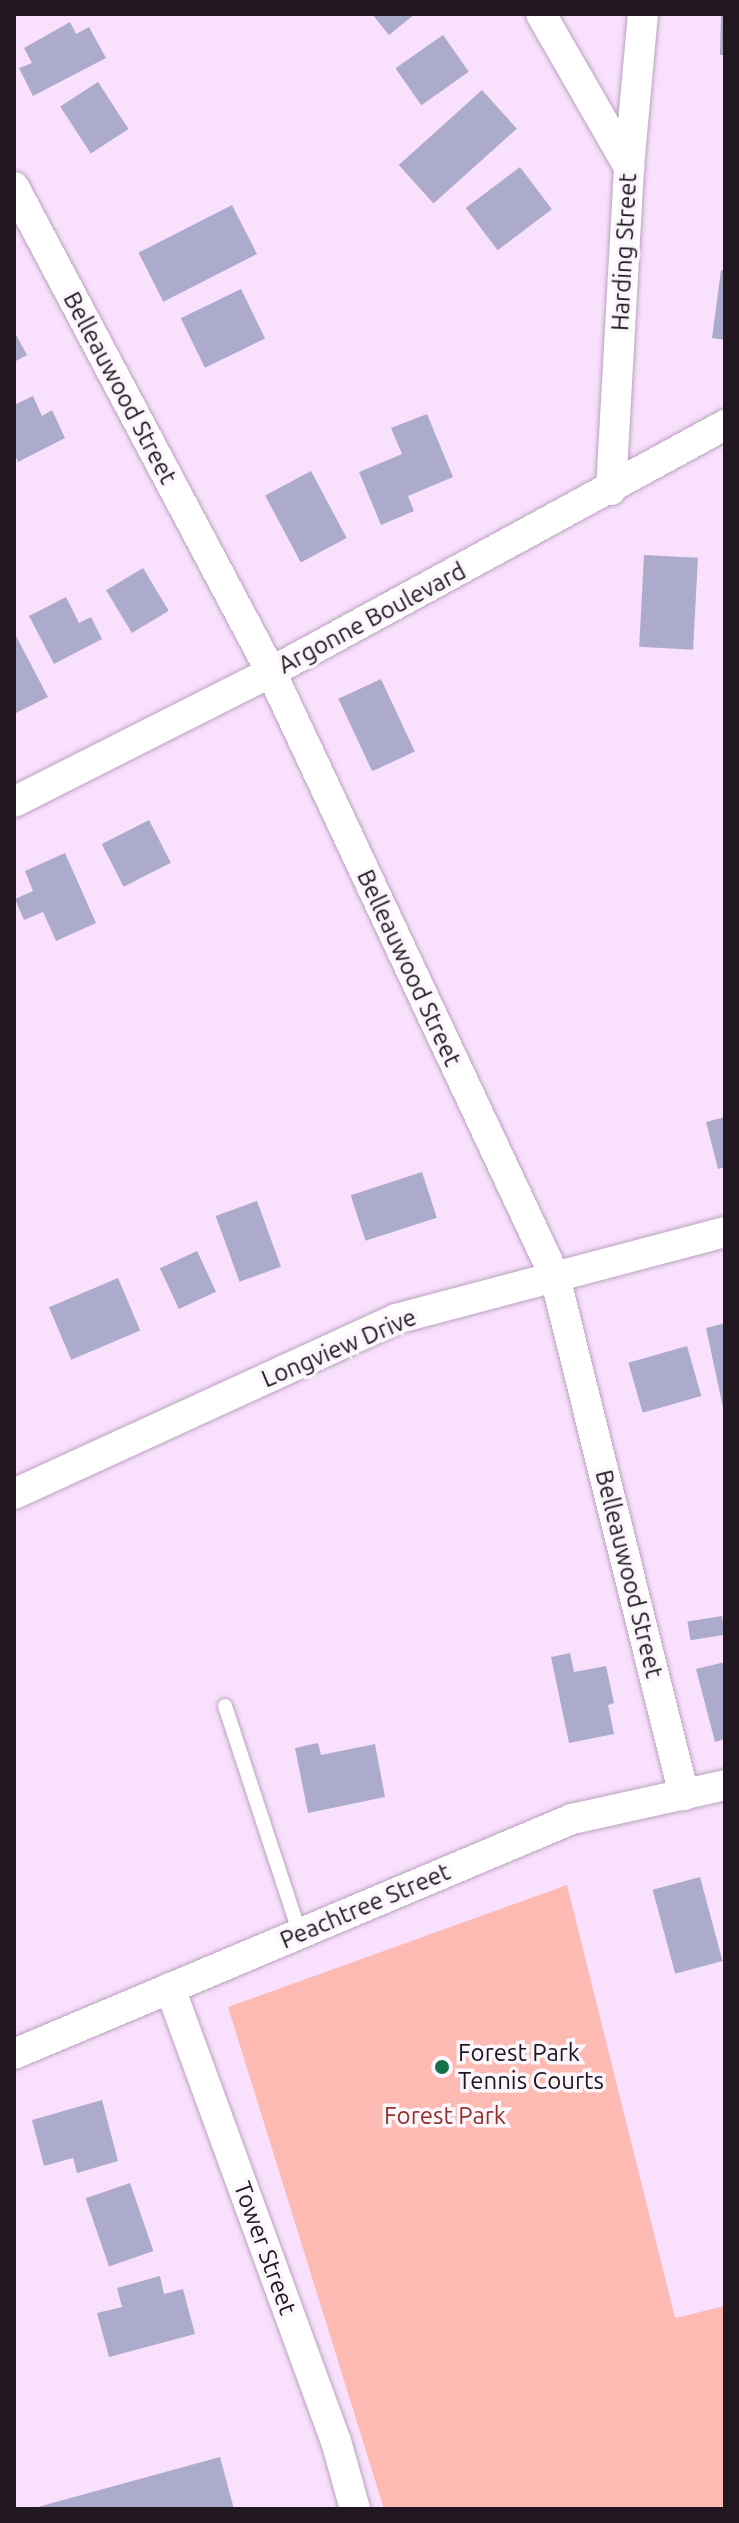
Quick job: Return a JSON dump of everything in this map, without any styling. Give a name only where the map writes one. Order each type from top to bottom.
[{"type":"street","points":[[541,14],[629,167]]},
{"type":"street","name":"Harding Street","points":[[611,490],[629,167],[643,14]]},
{"type":"street","name":"Belleauwood Street","points":[[14,187],[271,672],[555,1277],[684,1795]]},
{"type":"street","name":"Argonne Boulevard","points":[[14,802],[271,672],[611,490],[725,425]]},
{"type":"street","name":"Longview Drive","points":[[14,1494],[396,1319],[725,1232]]},
{"type":"street","name":"Peachtree Street","points":[[14,2054],[572,1819],[725,1785]]},
{"type":"street","name":"Tower Street","points":[[170,1988],[336,2441],[355,2509]]},
{"type":"lane","points":[[225,1706],[300,1934]]},
{"type":"green space","name":"Forest Park","points":[[567,1885],[675,2318],[725,2306],[725,2509],[384,2509],[228,2007]]},
{"type":"building","points":[[372,14],[415,14],[389,35]]},
{"type":"building","points":[[721,14],[725,14],[725,55],[720,55]]},
{"type":"building","points":[[70,22],[76,34],[89,27],[106,58],[33,96],[19,68],[32,63],[24,48]]},
{"type":"building","points":[[443,35],[469,72],[421,105],[395,68]]},
{"type":"building","points":[[98,82],[128,129],[91,153],[60,107]]},
{"type":"building","points":[[482,90],[517,129],[434,204],[399,165]]},
{"type":"building","points":[[520,167],[552,209],[498,250],[466,208]]},
{"type":"building","points":[[232,205],[257,254],[163,302],[138,253]]},
{"type":"building","points":[[721,270],[725,271],[725,340],[712,338]]},
{"type":"building","points":[[241,289],[265,338],[205,368],[181,318]]},
{"type":"building","points":[[14,331],[27,355],[14,362]]},
{"type":"building","points":[[33,396],[42,416],[52,410],[65,438],[18,462],[14,453],[14,405]]},
{"type":"building","points":[[427,414],[453,477],[408,496],[414,511],[381,525],[359,472],[402,454],[391,428]]},
{"type":"building","points":[[311,471],[347,538],[301,563],[265,495]]},
{"type":"building","points":[[644,555],[698,558],[693,650],[639,647]]},
{"type":"building","points":[[143,568],[169,611],[132,633],[106,590]]},
{"type":"building","points":[[66,597],[79,623],[91,617],[102,639],[54,664],[29,616]]},
{"type":"building","points":[[14,637],[48,697],[14,714]]},
{"type":"building","points":[[381,679],[415,752],[372,771],[338,699]]},
{"type":"building","points":[[149,820],[171,863],[124,887],[102,844]]},
{"type":"building","points":[[65,853],[96,923],[56,941],[43,912],[24,920],[15,899],[33,891],[25,871]]},
{"type":"building","points":[[725,1117],[725,1167],[718,1169],[706,1122]]},
{"type":"building","points":[[422,1172],[437,1218],[366,1241],[351,1195]]},
{"type":"building","points":[[257,1201],[281,1267],[240,1282],[216,1216]]},
{"type":"building","points":[[197,1251],[216,1292],[179,1309],[160,1268]]},
{"type":"building","points":[[118,1278],[140,1330],[71,1360],[49,1307]]},
{"type":"building","points":[[725,1323],[725,1412],[724,1412],[706,1328]]},
{"type":"building","points":[[687,1346],[701,1396],[643,1413],[628,1363]]},
{"type":"building","points":[[722,1616],[725,1635],[690,1640],[687,1621]]},
{"type":"building","points":[[570,1653],[574,1672],[606,1666],[614,1703],[608,1705],[614,1734],[569,1743],[551,1657]]},
{"type":"building","points":[[725,1662],[725,1739],[715,1742],[696,1669]]},
{"type":"building","points":[[318,1743],[321,1755],[375,1744],[385,1797],[308,1813],[295,1748]]},
{"type":"building","points":[[700,1877],[723,1961],[675,1974],[653,1890]]},
{"type":"building","points":[[102,2100],[118,2161],[77,2173],[73,2158],[44,2166],[32,2120]]},
{"type":"building","points":[[130,2183],[153,2251],[109,2266],[86,2198]]},
{"type":"building","points":[[160,2276],[164,2294],[183,2289],[195,2334],[109,2357],[97,2313],[122,2307],[117,2288]]},
{"type":"building","points":[[220,2457],[234,2509],[34,2509],[34,2508]]},
{"type":"place","name":"Forest Park Tennis Courts","points":[[442,2067]]}]
